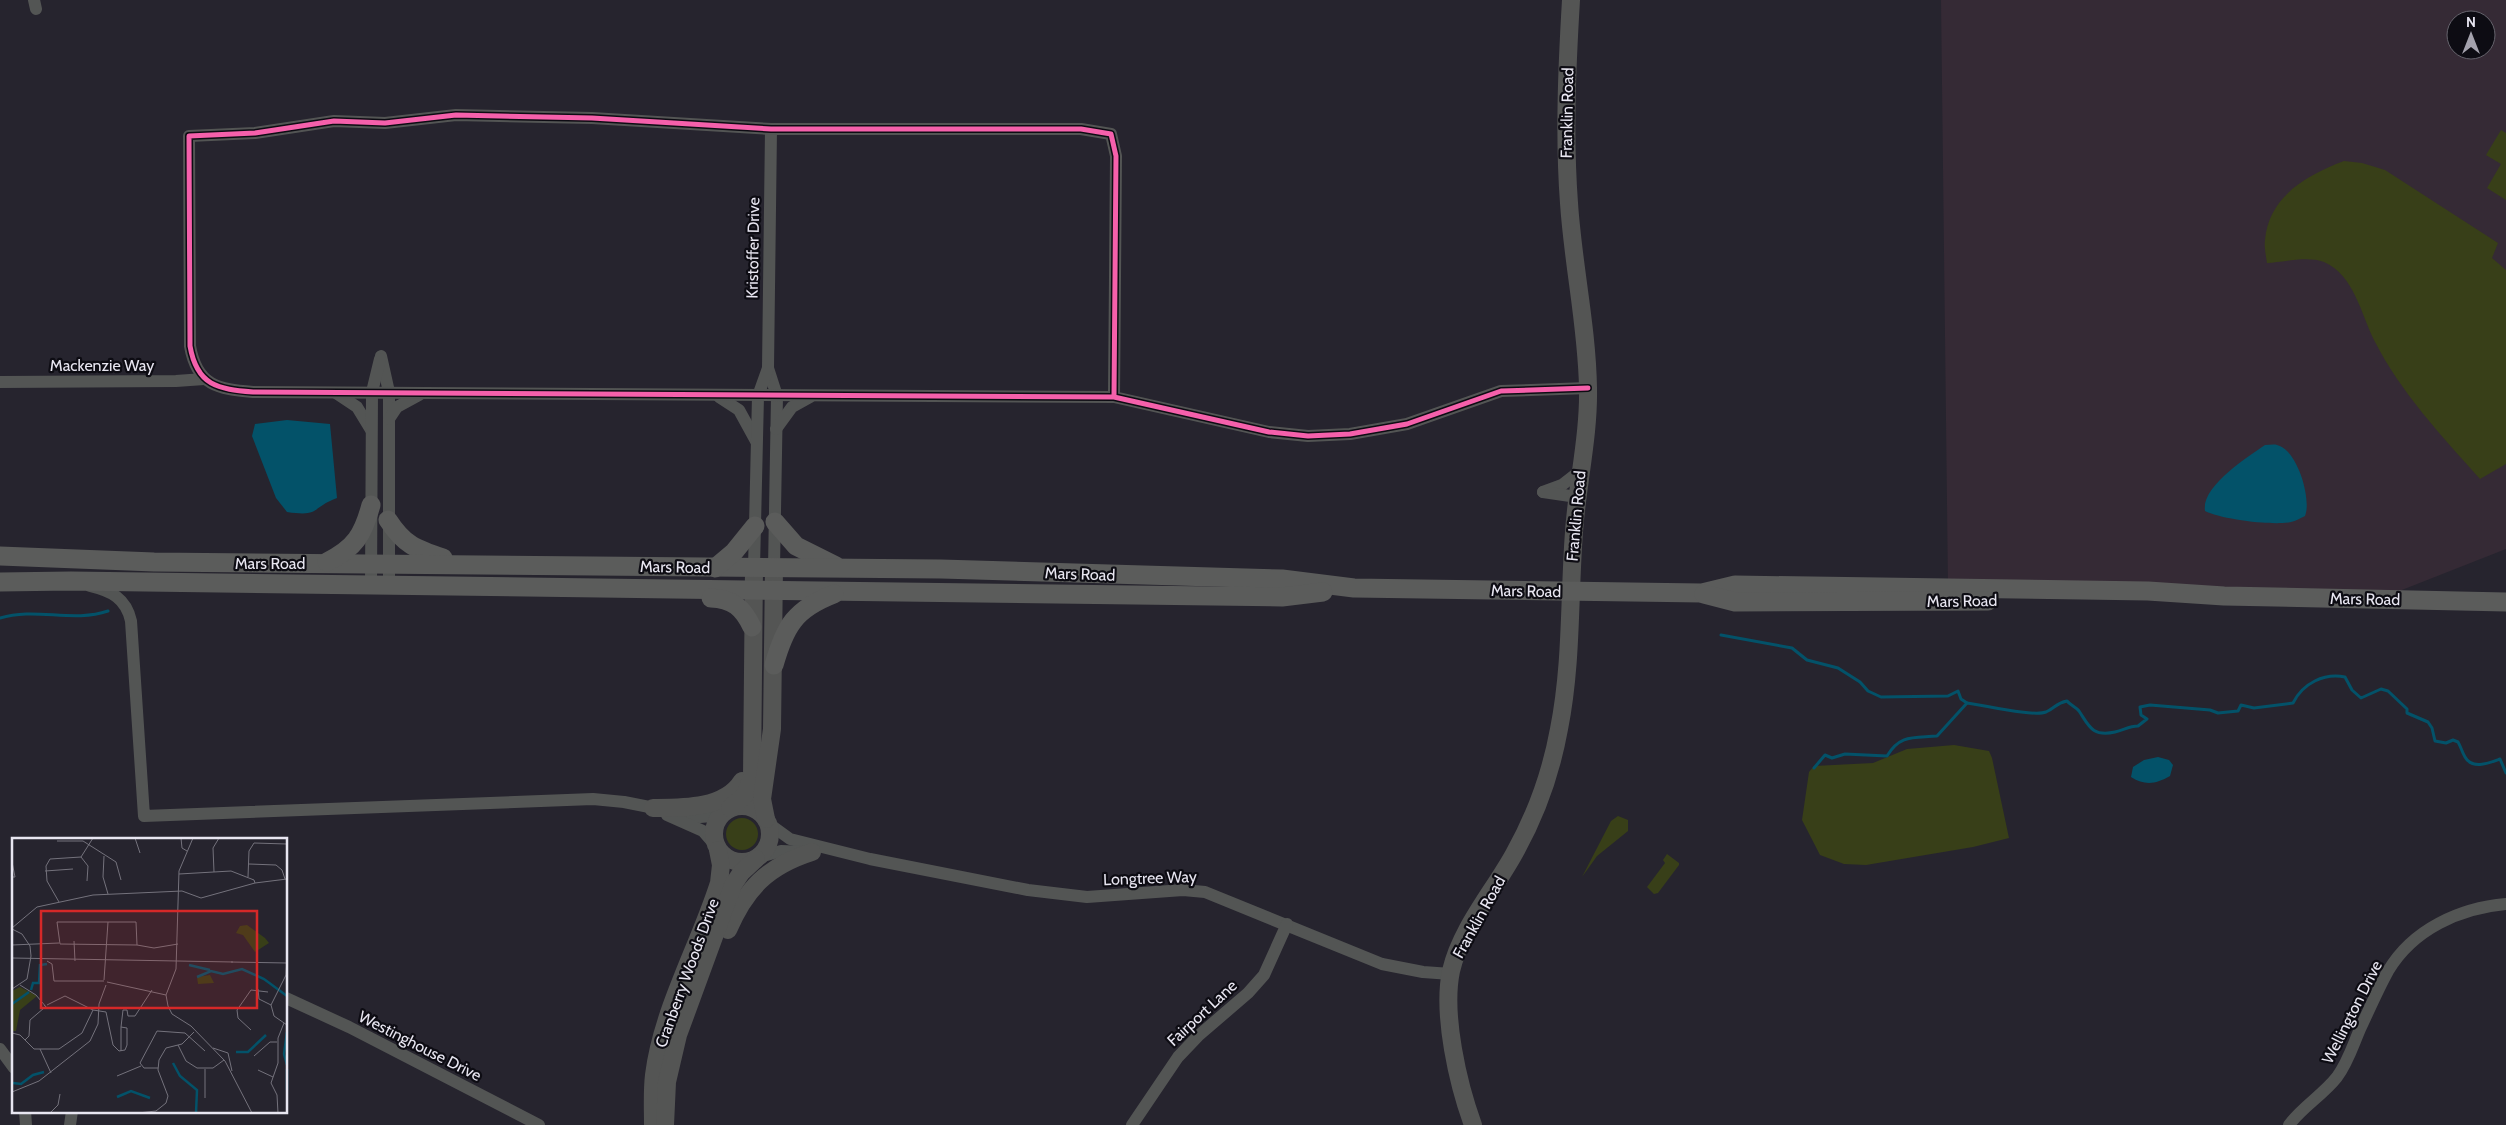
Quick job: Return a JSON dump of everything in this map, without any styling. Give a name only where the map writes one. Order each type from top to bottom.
[{"type":"main road","points":[[325,563],[345,553],[355,543],[365,526],[371,505]]},
{"type":"main road","points":[[388,520],[407,544],[459,563]]},
{"type":"main road","points":[[775,522],[796,546],[842,569]]},
{"type":"main road","points":[[715,568],[734,552],[755,526]]},
{"type":"main road","name":"Mars Road","points":[[0,556],[154,562],[459,563],[715,568],[941,569],[1282,579],[1349,588],[1702,593],[1735,585],[2148,591],[2224,596],[2506,602]]},
{"type":"main road","name":"Mars Road","points":[[0,582],[71,581],[774,592],[1282,597],[1349,588]]},
{"type":"main road","points":[[573,588],[650,597],[721,599],[737,605],[743,610],[752,627]]},
{"type":"main road","points":[[774,665],[784,633],[796,616],[812,604],[840,592]]},
{"type":"street","name":"Franklin Road","points":[[1473,1125],[1467,1107],[1454,1044],[1449,1003],[1451,974],[1458,949],[1515,852],[1542,796],[1554,758],[1565,686],[1577,497],[1588,388],[1567,177],[1566,100],[1571,0]]},
{"type":"street","points":[[1114,397],[1116,156],[1111,134],[1081,129],[771,129],[592,118],[456,115],[384,122],[334,121],[255,133],[189,136],[190,346],[198,372],[204,379],[217,387],[235,390],[334,392],[813,397],[1114,397],[1270,432],[1308,436],[1350,434],[1407,424],[1500,391],[1588,388]]},
{"type":"street","name":"Kristoffer Drive","points":[[771,129],[768,368],[777,396],[774,568]]},
{"type":"street","points":[[380,586],[380,563],[371,505],[372,392],[381,356],[389,392],[389,419],[388,520],[380,563],[380,586]]},
{"type":"street","name":"Kristoffer Drive","points":[[754,568],[758,396],[768,368]]},
{"type":"street","name":"Mackenzie Way","points":[[0,382],[176,381],[204,379]]},
{"type":"street","points":[[334,392],[343,395],[357,407],[372,433]]},
{"type":"street","points":[[389,419],[403,402],[426,393]]},
{"type":"street","points":[[714,395],[724,398],[739,410],[757,444]]},
{"type":"street","points":[[776,429],[792,407],[813,397]]},
{"type":"street","points":[[1577,497],[1544,492],[1562,485],[1580,471]]},
{"type":"street","points":[[717,848],[714,836],[715,826],[728,810],[741,801],[751,784],[754,568]]},
{"type":"street","points":[[758,858],[769,843],[762,799],[772,729],[774,568]]},
{"type":"street","points":[[71,581],[113,593],[127,608],[132,628],[144,816],[593,799],[700,817],[712,816],[747,806],[758,811],[767,821],[790,839],[870,859]]},
{"type":"street","points":[[653,808],[681,808],[727,797],[742,780],[751,754]]},
{"type":"street","points":[[653,808],[703,831],[717,848],[734,862],[745,863],[782,850],[870,859]]},
{"type":"street","name":"Cranberry Woods Drive","points":[[665,1125],[667,1082],[674,1051],[705,945],[719,883],[721,865],[717,848]]},
{"type":"street","points":[[674,1051],[694,1017],[733,917],[752,888],[769,872],[784,862],[812,852]]},
{"type":"street","name":"Cranberry Woods Drive","points":[[653,1125],[653,1082],[658,1053],[670,1012],[705,945],[736,879],[758,858]]},
{"type":"street","name":"Longtree Way","points":[[870,859],[1028,890],[1087,897],[1196,890],[1221,897],[1382,964],[1423,972],[1451,974]]},
{"type":"street","name":"Wellington Drive","points":[[2289,1125],[2336,1078],[2348,1058],[2389,971],[2404,950],[2434,926],[2455,915],[2485,906],[2506,904]]},
{"type":"street","name":"Fairport Lane","points":[[1134,1124],[1178,1057],[1198,1036],[1248,993],[1264,975],[1287,924]]},
{"type":"street","name":"Westinghouse Drive","points":[[288,999],[539,1125]]},
{"type":"street","points":[[0,1049],[12,1065]]},
{"type":"street","points":[[25,1112],[26,1125]]},
{"type":"street","points":[[70,1125],[72,1112]]},
{"type":"shaded area","points":[[1941,0],[2506,0],[2506,549],[2379,599],[1948,588]]},
{"type":"green space","points":[[2501,130],[2506,133],[2506,200],[2487,188],[2501,164],[2486,155]]},
{"type":"green space","points":[[2344,161],[2362,163],[2385,170],[2498,243],[2492,258],[2506,270],[2506,464],[2480,479],[2422,413],[2396,378],[2374,340],[2355,296],[2343,276],[2334,268],[2318,260],[2303,259],[2267,263],[2265,243],[2268,225],[2282,199],[2292,189],[2317,173]]},
{"type":"green space","points":[[1954,745],[1989,751],[2009,838],[1973,847],[1866,865],[1844,864],[1820,855],[1802,820],[1809,772],[1814,766],[1873,763],[1907,749]]},
{"type":"green space","points":[[1618,816],[1628,820],[1628,831],[1597,856],[1582,877],[1611,821]]},
{"type":"green space","points":[[742,818],[754,822],[758,834],[754,846],[742,850],[730,846],[726,834],[730,822]]},
{"type":"green space","points":[[1667,854],[1679,865],[1658,893],[1654,894],[1647,887],[1665,863],[1663,860]]},
{"type":"water","points":[[287,420],[330,424],[337,498],[315,511],[305,513],[287,512],[276,498],[252,436],[255,424]]},
{"type":"water","points":[[2265,445],[2276,445],[2291,455],[2304,487],[2307,508],[2305,516],[2291,522],[2272,523],[2234,519],[2205,511],[2206,501],[2210,492],[2218,482],[2237,465]]},
{"type":"water","points":[[2158,757],[2169,760],[2173,765],[2170,776],[2150,783],[2141,782],[2131,777],[2133,767],[2144,760]]},
{"type":"waterway","points":[[0,618],[27,614],[81,616],[108,611]]},
{"type":"waterway","points":[[1721,635],[1792,648],[1807,660],[1838,668],[1860,682],[1868,691],[1881,697],[1948,696],[1958,691],[1961,699],[1967,703]]},
{"type":"waterway","points":[[1814,768],[1825,755],[1832,758],[1845,754],[1887,756],[1902,741],[1914,737],[1937,736],[1967,703],[2020,712],[2040,713],[2046,712],[2067,701],[2078,710],[2092,729],[2096,732],[2107,733],[2138,726],[2147,719],[2141,715],[2140,707],[2150,705],[2210,710],[2218,713],[2238,711],[2241,705],[2254,708],[2293,703],[2308,685],[2322,678],[2337,676],[2345,677],[2352,690],[2361,698],[2381,689],[2388,691],[2407,709],[2407,713],[2428,722],[2432,728],[2435,741],[2446,743],[2453,740],[2458,742],[2465,757],[2472,763],[2481,764],[2500,759],[2506,773]]},
{"type":"cycle path","points":[[1114,397],[253,392],[220,387],[211,383],[198,370],[190,346],[189,136],[255,133],[334,121],[385,123],[456,115],[592,118],[771,129],[1081,129],[1111,134],[1116,156],[1114,397],[1269,432],[1308,436],[1350,434],[1407,424],[1501,391],[1588,388]]}]
